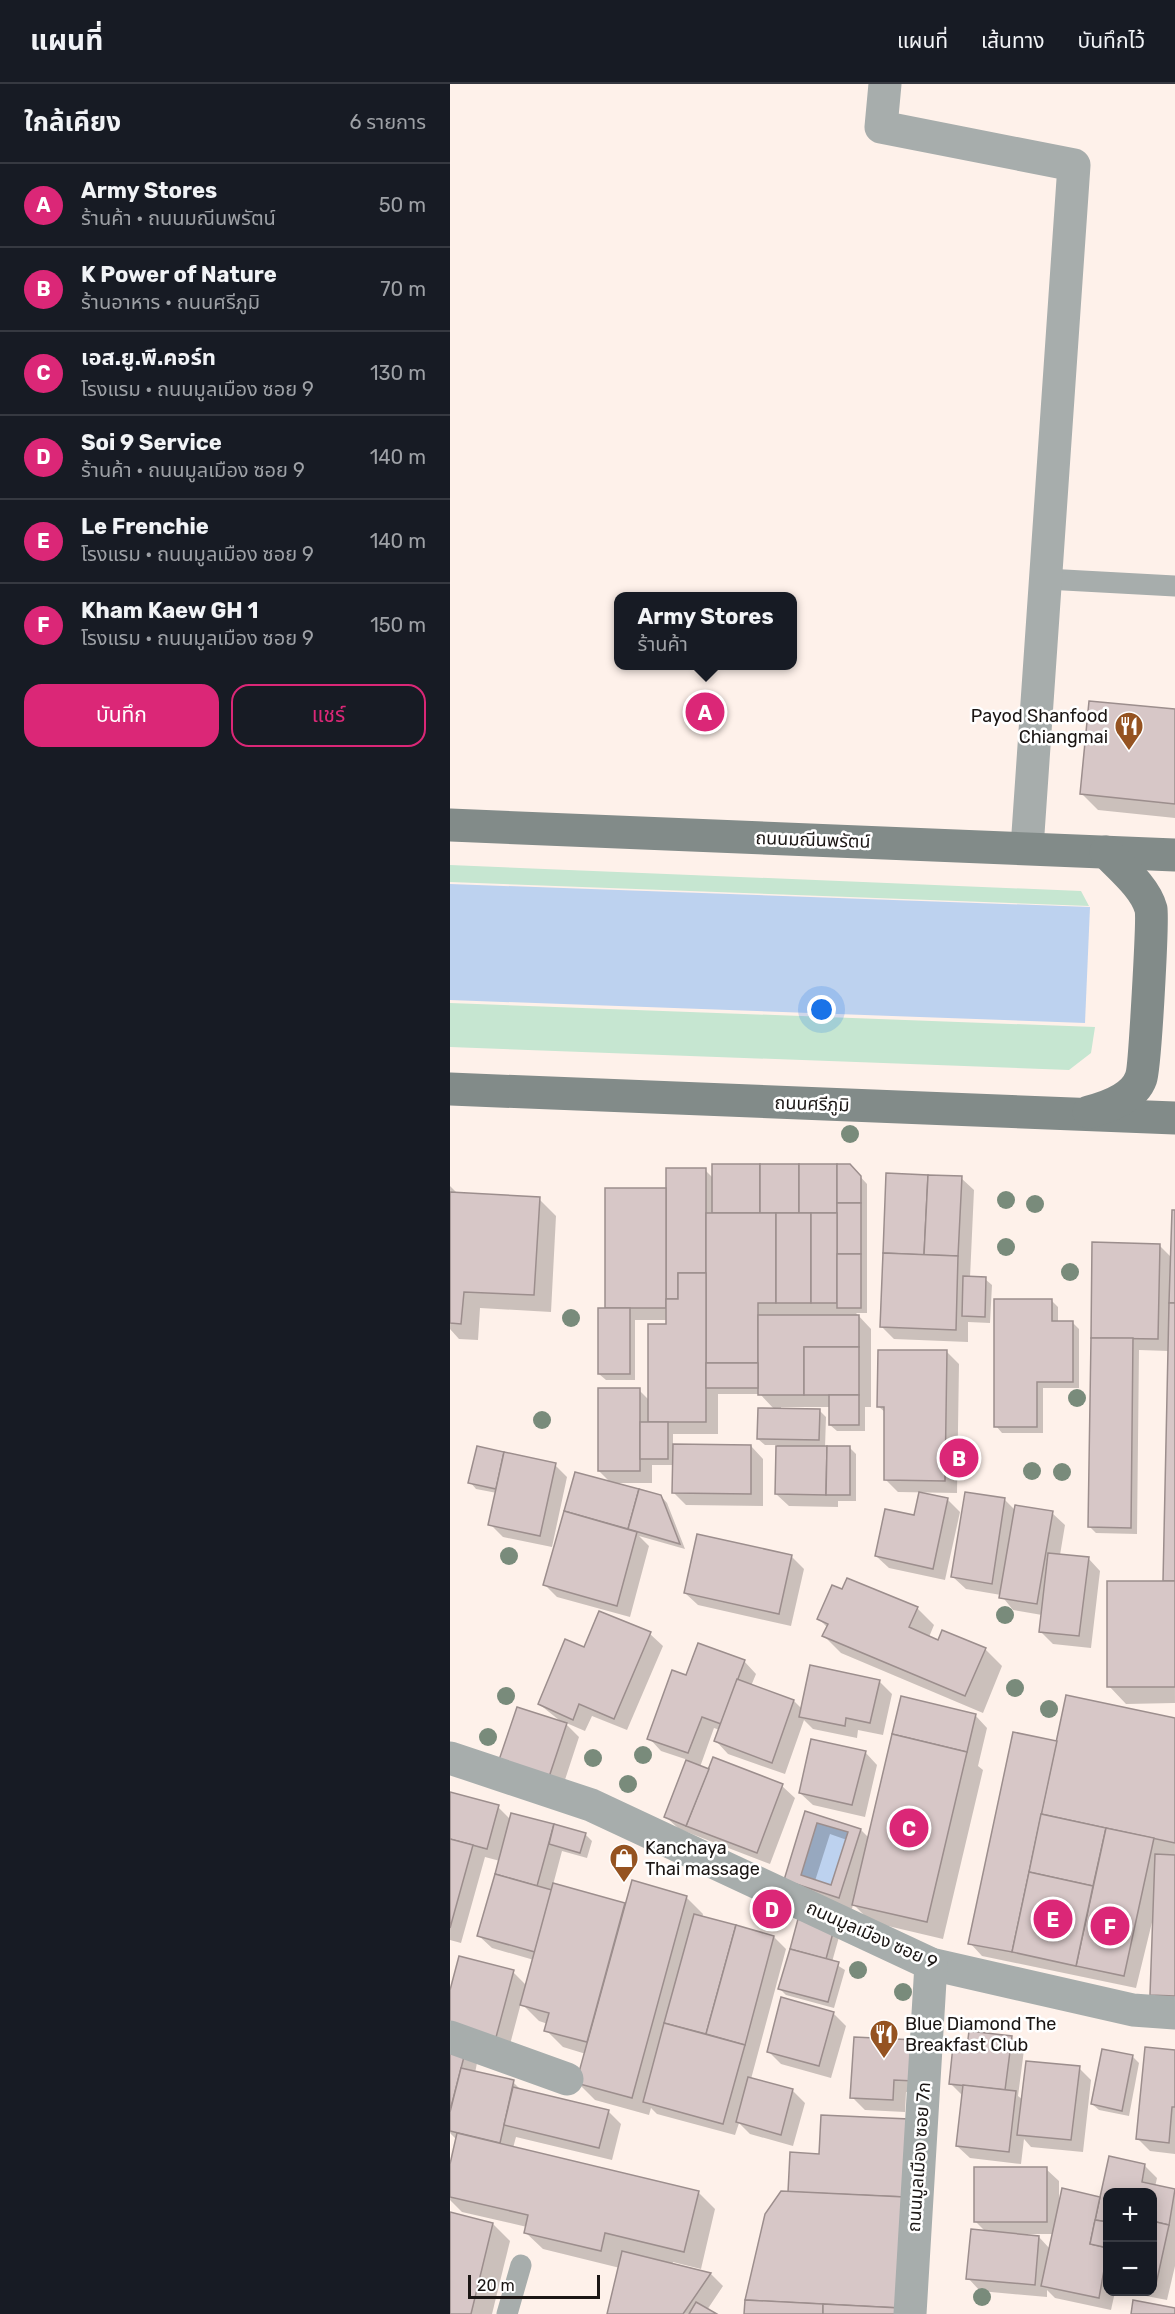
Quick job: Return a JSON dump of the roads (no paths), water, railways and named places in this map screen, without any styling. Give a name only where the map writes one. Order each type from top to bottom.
[{"type":"main road","name":"ถนนมณีนพรัตน์","points":[[450,825],[1175,855]]},
{"type":"main road","points":[[1077,1116],[1109,1107],[1126,1096],[1141,1079],[1152,911],[1146,896],[1106,852]]},
{"type":"main road","name":"ถนนศรีภูมิ","points":[[450,1089],[1175,1119]]},
{"type":"street","points":[[885,84],[881,127],[1074,165],[1027,848]]},
{"type":"street","name":"ถนนมูลเมือง ซอย 9","points":[[450,1758],[591,1805],[931,1964],[1134,2010],[1175,2013]]},
{"type":"street","name":"ถนนมูลเมือง ซอย 7ก","points":[[910,2314],[931,1964]]},
{"type":"street","points":[[450,2037],[567,2079]]},
{"type":"lane","points":[[1046,579],[1175,586]]},
{"type":"lane","points":[[507,2314],[521,2265]]},
{"type":"water","points":[[450,884],[1090,907],[1085,1023],[450,1000]]},
{"type":"water","points":[[817,1823],[848,1832],[831,1885],[801,1875]]},
{"type":"place","name":"Army Stores","points":[[705,712]]},
{"type":"place","name":"Payod Shanfood Chiangmai","points":[[1129,752]]},
{"type":"place","name":"K Power of Nature","points":[[959,1458]]},
{"type":"place","name":"เอส.ยู.พี.คอร์ท","points":[[909,1828]]},
{"type":"place","name":"Kanchaya Thai massage","points":[[624,1884]]},
{"type":"place","name":"Soi 9 Service","points":[[772,1909]]},
{"type":"place","name":"Le Frenchie","points":[[1053,1919]]},
{"type":"place","name":"Kham Kaew GH 1","points":[[1110,1926]]},
{"type":"place","name":"Blue Diamond The Breakfast Club","points":[[884,2060]]}]
